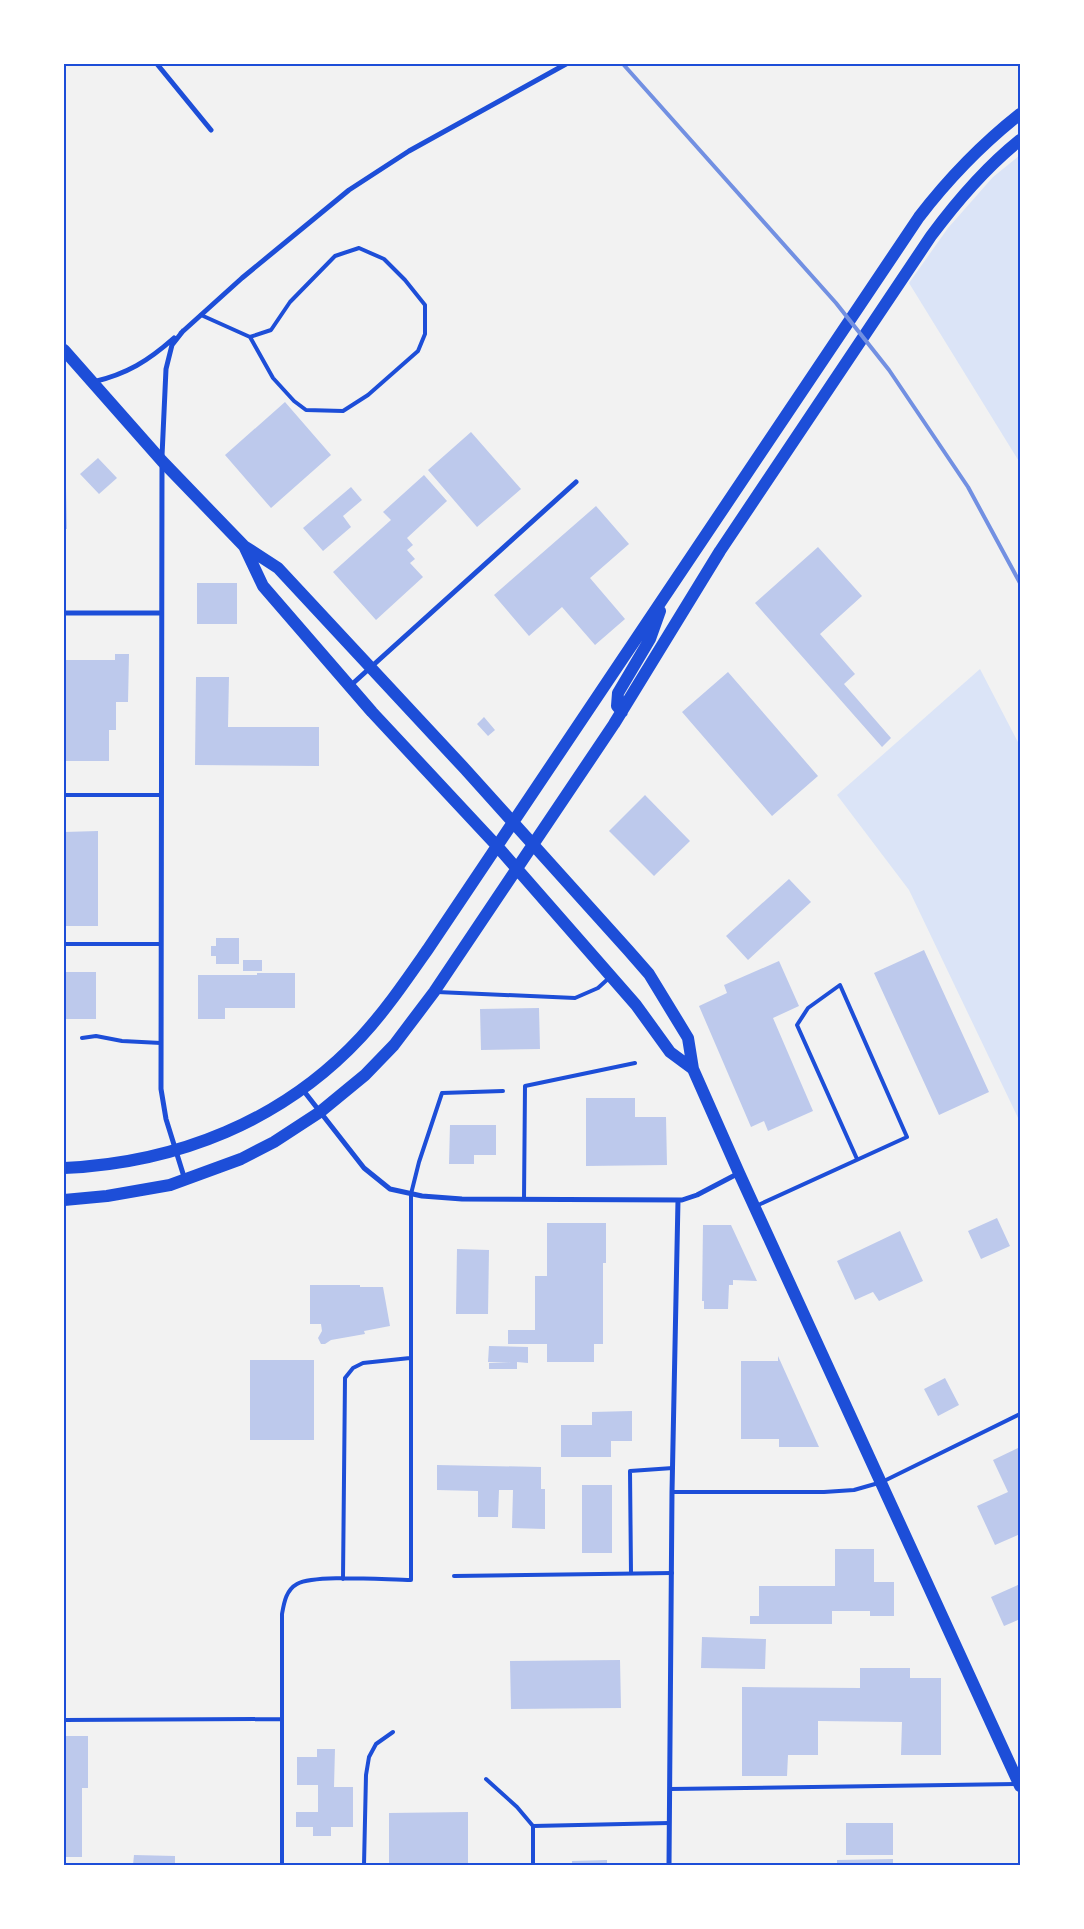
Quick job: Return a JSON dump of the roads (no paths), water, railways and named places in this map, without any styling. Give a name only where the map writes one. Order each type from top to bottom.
[{"type":"main road","points":[[64,1168],[121,1163],[175,1151],[244,1125],[272,1110],[325,1072],[377,1019],[433,942],[512,821],[919,217],[936,194],[973,155],[1020,114]]},
{"type":"main road","points":[[64,1200],[123,1194],[185,1181],[222,1167],[260,1150],[320,1112],[365,1075],[382,1058],[409,1027],[434,992],[622,712],[713,561],[930,236],[969,188],[989,167],[1020,140]]},
{"type":"main road","points":[[64,350],[162,461],[244,546],[278,568],[512,821],[649,974],[688,1038],[694,1069],[754,1207],[1020,1784]]},
{"type":"main road","points":[[244,546],[263,586],[350,686],[496,846],[636,1005],[670,1052],[694,1069]]},
{"type":"main road","points":[[622,712],[617,706],[618,692],[650,640],[665,595]]},
{"type":"street","points":[[157,64],[211,130]]},
{"type":"street","points":[[92,383],[128,372],[155,354],[325,209],[368,177],[410,151],[566,64]]},
{"type":"street","points":[[183,331],[172,345],[166,369],[162,461],[161,1089],[166,1119],[185,1181]]},
{"type":"street","points":[[350,686],[576,482]]},
{"type":"street","points":[[64,613],[161,613]]},
{"type":"street","points":[[302,1090],[364,1168],[390,1189],[412,1194],[462,1198],[678,1200],[697,1195],[739,1173]]},
{"type":"street","points":[[669,1865],[672,1492],[678,1200]]},
{"type":"lane","points":[[200,315],[250,336],[273,378],[294,401],[306,410],[343,411],[368,395],[418,350],[425,334],[425,305],[405,280],[384,259],[359,248],[336,256],[290,302],[271,330],[250,336]]},
{"type":"lane","points":[[64,795],[161,795]]},
{"type":"lane","points":[[64,944],[161,944]]},
{"type":"lane","points":[[434,992],[574,998],[598,988],[611,977]]},
{"type":"lane","points":[[754,1207],[857,1160],[907,1137],[840,985],[808,1008],[797,1024],[857,1160]]},
{"type":"lane","points":[[82,1038],[96,1036],[122,1041],[161,1043]]},
{"type":"lane","points":[[524,1199],[525,1086],[635,1063]]},
{"type":"lane","points":[[282,1865],[282,1614],[288,1593],[296,1584],[314,1579],[411,1580],[410,1358],[412,1194],[419,1162],[442,1093],[502,1091]]},
{"type":"lane","points":[[343,1579],[345,1378],[353,1368],[363,1364],[410,1358]]},
{"type":"lane","points":[[672,1492],[824,1492],[854,1490],[882,1482],[1020,1414]]},
{"type":"lane","points":[[631,1573],[630,1471],[673,1468]]},
{"type":"lane","points":[[454,1576],[672,1573]]},
{"type":"lane","points":[[64,1720],[282,1720]]},
{"type":"lane","points":[[364,1865],[366,1775],[369,1757],[376,1744],[393,1732]]},
{"type":"lane","points":[[486,1779],[517,1807],[533,1826],[533,1865]]},
{"type":"lane","points":[[670,1789],[1020,1784]]},
{"type":"lane","points":[[533,1826],[669,1823]]},
{"type":"railway","points":[[623,64],[836,303],[889,370],[968,487],[1020,583]]}]
